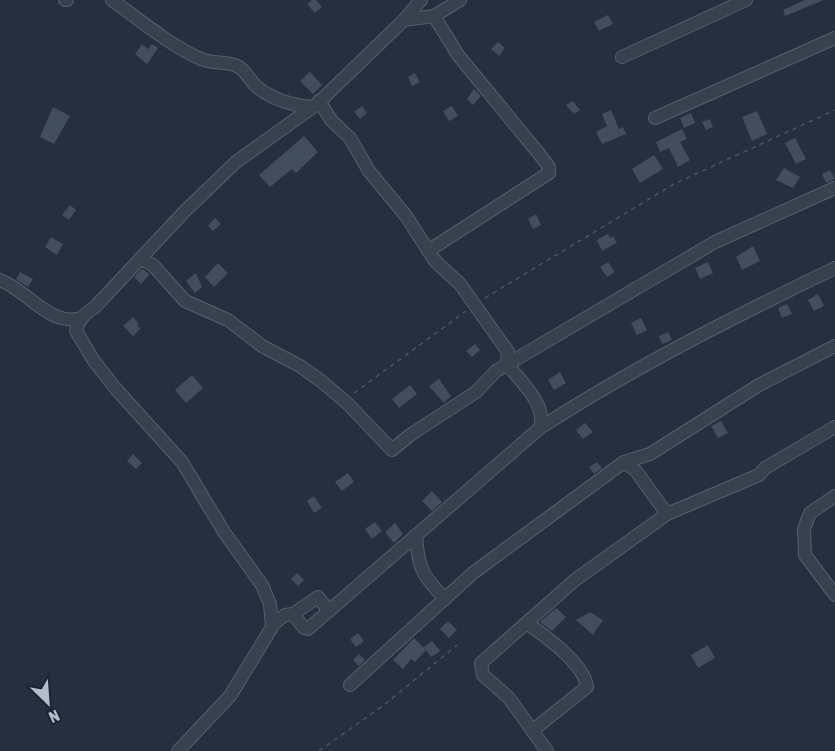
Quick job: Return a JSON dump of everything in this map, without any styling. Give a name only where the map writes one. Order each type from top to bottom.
[{"type":"street","points":[[113,0],[203,60],[235,64],[243,69],[256,86],[270,96],[290,105],[316,104],[350,138],[369,171],[406,216],[428,251],[460,284],[512,358],[539,407],[543,418],[540,428]]},
{"type":"street","points":[[272,625],[270,604],[262,585],[224,531],[182,462],[93,361],[76,331],[82,318],[237,162],[316,104],[422,0]]},
{"type":"street","points":[[404,20],[434,16],[460,0]]},
{"type":"street","points":[[622,57],[746,0]]},
{"type":"street","points":[[428,251],[549,173],[549,166],[488,88],[458,55],[434,16]]},
{"type":"street","points":[[655,118],[835,38]]},
{"type":"street","points":[[140,259],[153,265],[185,301],[228,320],[262,346],[300,366],[344,400],[393,450],[410,435],[476,393],[496,370],[512,358],[715,242],[835,188]]},
{"type":"street","points":[[293,614],[304,628],[308,629],[540,428],[678,346],[835,268]]},
{"type":"street","points":[[0,280],[36,301],[59,320],[71,321],[82,318]]},
{"type":"street","points":[[351,685],[472,573],[525,538],[624,462],[650,454],[759,385],[835,346]]},
{"type":"street","points":[[547,751],[509,698],[483,675],[481,663],[575,580],[667,514],[759,475],[765,468],[835,427]]},
{"type":"street","points":[[624,462],[636,471],[667,514]]},
{"type":"street","points":[[835,496],[810,513],[804,528],[805,555],[835,595]]},
{"type":"street","points":[[416,535],[418,564],[432,586],[445,599]]},
{"type":"street","points":[[178,751],[230,696],[272,625],[318,597],[329,611]]},
{"type":"street","points":[[528,623],[560,649],[586,678],[587,687],[533,730]]},
{"type":"path","points":[[344,400],[474,305],[674,184],[835,110]]},
{"type":"path","points":[[319,751],[384,705],[457,645]]},
{"type":"building","points":[[316,0],[322,7],[315,13],[307,4]]},
{"type":"building","points":[[805,0],[824,0],[785,16],[783,10]]},
{"type":"building","points":[[608,15],[613,24],[599,31],[594,22]]},
{"type":"building","points":[[498,42],[505,48],[499,56],[491,49]]},
{"type":"building","points":[[142,44],[148,49],[152,44],[158,48],[147,64],[135,54]]},
{"type":"building","points":[[310,72],[322,85],[313,94],[300,81]]},
{"type":"building","points":[[415,73],[420,82],[412,86],[408,77]]},
{"type":"building","points":[[474,89],[481,96],[473,105],[467,99]]},
{"type":"building","points":[[573,101],[580,110],[574,114],[566,105]]},
{"type":"building","points":[[362,106],[367,113],[360,119],[354,112]]},
{"type":"building","points":[[452,106],[458,116],[449,121],[443,111]]},
{"type":"building","points":[[53,107],[70,116],[54,144],[40,137]]},
{"type":"building","points":[[611,110],[619,129],[623,127],[626,134],[602,144],[596,132],[607,126],[602,114]]},
{"type":"building","points":[[757,111],[767,134],[752,141],[742,117]]},
{"type":"building","points":[[691,113],[695,123],[684,128],[680,118]]},
{"type":"building","points":[[710,119],[713,127],[706,130],[702,122]]},
{"type":"building","points":[[682,129],[687,139],[680,142],[690,160],[678,167],[669,148],[660,152],[656,142]]},
{"type":"building","points":[[304,136],[318,152],[296,173],[292,169],[270,187],[259,175]]},
{"type":"building","points":[[795,138],[806,159],[796,164],[785,143]]},
{"type":"building","points":[[654,155],[663,169],[640,183],[632,169]]},
{"type":"building","points":[[784,168],[800,177],[793,188],[776,180]]},
{"type":"building","points":[[830,170],[835,179],[826,183],[822,174]]},
{"type":"building","points":[[70,205],[76,210],[69,220],[62,215]]},
{"type":"building","points":[[536,214],[541,225],[533,229],[528,219]]},
{"type":"building","points":[[215,218],[221,224],[213,231],[208,226]]},
{"type":"building","points":[[608,234],[610,238],[613,236],[617,243],[602,251],[597,240]]},
{"type":"building","points":[[51,237],[63,244],[57,255],[45,247]]},
{"type":"building","points":[[753,246],[760,261],[742,270],[736,257]]},
{"type":"building","points":[[608,262],[615,272],[607,277],[600,267]]},
{"type":"building","points":[[708,262],[713,273],[700,279],[695,268]]},
{"type":"building","points":[[218,263],[228,273],[214,287],[205,277]]},
{"type":"building","points":[[142,269],[150,274],[141,284],[134,277]]},
{"type":"building","points":[[20,272],[33,279],[28,287],[16,279]]},
{"type":"building","points":[[196,273],[202,287],[195,293],[186,281]]},
{"type":"building","points":[[818,294],[824,306],[814,311],[808,300]]},
{"type":"building","points":[[787,304],[792,314],[782,318],[778,308]]},
{"type":"building","points":[[133,317],[139,324],[137,326],[141,328],[133,336],[123,326]]},
{"type":"building","points":[[641,318],[647,330],[637,335],[631,323]]},
{"type":"building","points":[[668,332],[672,340],[662,344],[659,336]]},
{"type":"building","points":[[475,344],[480,350],[472,357],[466,351]]},
{"type":"building","points":[[560,372],[566,383],[554,390],[548,380]]},
{"type":"building","points":[[192,375],[203,388],[186,403],[175,390]]},
{"type":"building","points":[[439,379],[451,396],[444,403],[429,386]]},
{"type":"building","points":[[410,385],[417,394],[399,408],[392,399]]},
{"type":"building","points":[[721,421],[728,433],[718,438],[711,426]]},
{"type":"building","points":[[585,423],[593,432],[583,439],[576,430]]},
{"type":"building","points":[[133,454],[142,463],[136,469],[127,461]]},
{"type":"building","points":[[597,462],[602,468],[594,474],[589,467]]},
{"type":"building","points":[[348,473],[354,482],[342,491],[335,482]]},
{"type":"building","points":[[432,491],[442,502],[432,511],[422,501]]},
{"type":"building","points":[[314,496],[322,508],[314,513],[307,501]]},
{"type":"building","points":[[375,522],[382,531],[372,539],[365,529]]},
{"type":"building","points":[[395,523],[403,534],[394,543],[385,532]]},
{"type":"building","points":[[297,573],[304,580],[298,586],[291,579]]},
{"type":"building","points":[[556,608],[566,617],[552,631],[540,622]]},
{"type":"building","points":[[590,612],[603,620],[593,635],[576,620]]},
{"type":"building","points":[[448,621],[457,630],[449,638],[440,629]]},
{"type":"building","points":[[358,633],[364,641],[356,647],[350,639]]},
{"type":"building","points":[[414,638],[426,650],[415,662],[411,659],[403,669],[393,660]]},
{"type":"building","points":[[432,641],[440,651],[431,657],[424,647]]},
{"type":"building","points":[[708,645],[715,658],[698,668],[691,655]]},
{"type":"building","points":[[359,654],[365,660],[359,666],[353,660]]}]
